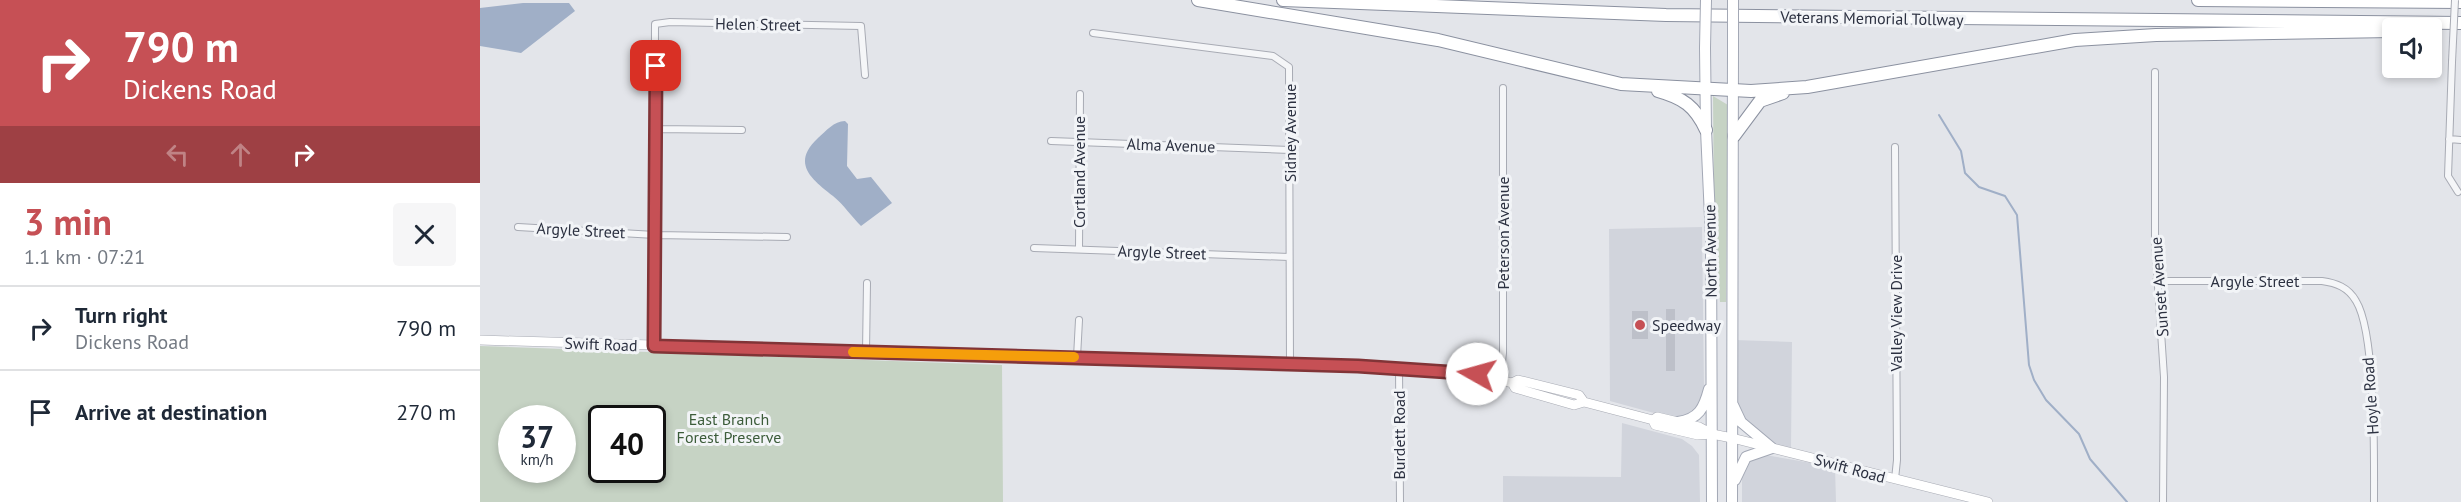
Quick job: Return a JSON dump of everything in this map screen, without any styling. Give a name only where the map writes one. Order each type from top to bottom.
[{"type":"highway","points":[[1198,0],[1438,40],[1611,82],[1642,87],[1673,95],[1692,105],[1706,130]]},
{"type":"highway","name":"Veterans Memorial Tollway","points":[[1283,0],[1666,15],[2461,23]]},
{"type":"highway","points":[[2198,0],[2461,2]]},
{"type":"highway","points":[[1642,87],[1734,88],[1751,91],[1807,87],[2076,40],[2156,35],[2382,31]]},
{"type":"highway","points":[[2442,31],[2461,31]]},
{"type":"highway","points":[[1734,136],[1760,101],[1807,87]]},
{"type":"main road","name":"North Avenue","points":[[1706,0],[1705,87],[1711,239],[1712,502]]},
{"type":"main road","name":"North Avenue","points":[[1732,502],[1733,0]]},
{"type":"main road","points":[[1678,422],[1694,418],[1701,412],[1709,391],[1712,365]]},
{"type":"main road","points":[[1731,400],[1741,422],[1772,448]]},
{"type":"main road","points":[[1732,486],[1746,457],[1772,448]]},
{"type":"street","points":[[2456,0],[2448,176],[2458,192]]},
{"type":"street","name":"Helen Street","points":[[656,129],[655,24],[670,22],[861,26],[865,75]]},
{"type":"street","name":"Sidney Avenue","points":[[1093,33],[1273,56],[1289,67],[1290,364]]},
{"type":"street","name":"Sunset Avenue","points":[[2155,72],[2156,281],[2163,353],[2163,502]]},
{"type":"street","name":"Peterson Avenue","points":[[1500,379],[1503,353],[1503,87]]},
{"type":"street","name":"Cortland Avenue","points":[[1079,249],[1080,94]]},
{"type":"street","points":[[654,346],[656,129],[742,130]]},
{"type":"street","points":[[2449,140],[2461,140]]},
{"type":"street","name":"Alma Avenue","points":[[1051,141],[1290,150]]},
{"type":"street","name":"Valley View Drive","points":[[1895,479],[1897,460],[1896,147]]},
{"type":"street","name":"Argyle Street","points":[[518,227],[655,235],[788,237]]},
{"type":"street","name":"Argyle Street","points":[[1034,248],[1289,257]]},
{"type":"street","name":"Argyle Street","points":[[2156,281],[2322,281],[2341,285],[2351,294]]},
{"type":"street","points":[[866,352],[867,283]]},
{"type":"street","name":"Hoyle Road","points":[[2351,294],[2363,316],[2366,339],[2371,393],[2374,502]]},
{"type":"street","points":[[1077,357],[1078,320]]},
{"type":"street","name":"Swift Road","points":[[480,340],[1399,367],[1462,372],[1512,382],[1518,380],[1579,395],[1584,402],[1653,420],[1657,417],[1699,427],[1712,434]]},
{"type":"street","name":"Burdett Road","points":[[1399,367],[1400,502]]},
{"type":"street","name":"Swift Road","points":[[1653,420],[1655,425],[1698,435],[1712,434],[1732,438],[1988,502]]},
{"type":"shaded area","points":[[1702,227],[1704,388],[1697,411],[1682,417],[1665,416],[1610,401],[1609,229]]},
{"type":"shaded area","points":[[1734,340],[1792,342],[1791,450],[1770,444],[1743,420],[1736,400]]},
{"type":"shaded area","points":[[1622,423],[1682,439],[1692,446],[1699,455],[1700,502],[1503,502],[1503,476],[1621,477]]},
{"type":"shaded area","points":[[1765,455],[1835,467],[1836,502],[1742,502],[1742,471],[1750,458]]},
{"type":"green space","points":[[1713,96],[1728,105],[1726,302],[1720,302],[1714,208]]},
{"type":"green space","name":"East Branch Forest Preserve","points":[[480,346],[1002,365],[1003,502],[480,502]]},
{"type":"water","points":[[523,3],[569,3],[575,11],[521,53],[480,46],[480,8]]},
{"type":"water","points":[[845,121],[848,124],[847,166],[857,179],[871,177],[892,203],[861,226],[841,203],[811,177],[805,163],[810,147],[818,138],[834,125]]},
{"type":"building","name":"Speedway","points":[[1666,309],[1675,309],[1675,371],[1666,371]]},
{"type":"building","name":"Speedway","points":[[1632,311],[1648,311],[1648,339],[1632,339]]},
{"type":"waterway","points":[[1939,115],[1961,151],[1965,173],[1979,187],[2005,196],[2017,215],[2029,365],[2034,380],[2046,400],[2079,434],[2090,459],[2127,502]]},
{"type":"slow traffic","points":[[853,352],[1074,357]]},
{"type":"place","name":"Speedway","points":[[1640,325]]},
{"type":"route","points":[[656,66],[654,346],[1399,367],[1477,374]]}]
